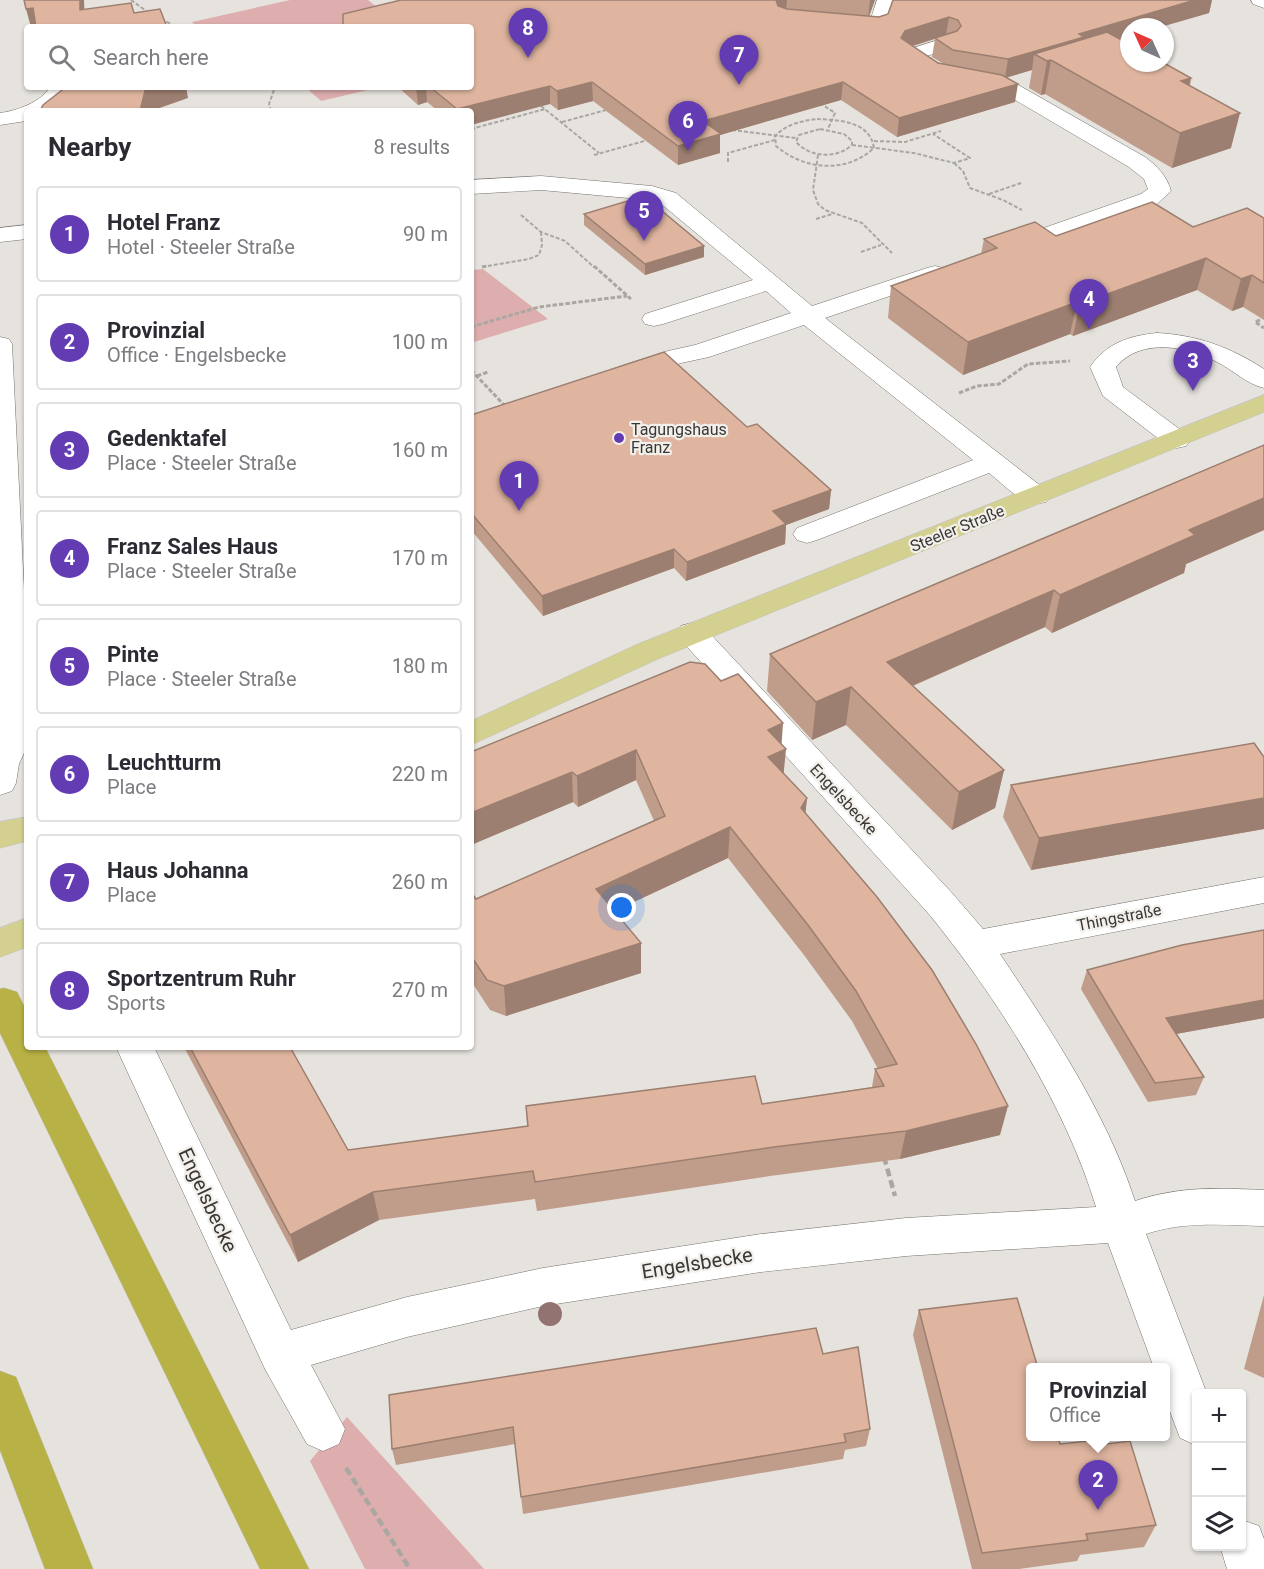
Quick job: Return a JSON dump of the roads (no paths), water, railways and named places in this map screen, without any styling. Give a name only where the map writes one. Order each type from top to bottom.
[{"type":"highway","points":[[4,1003],[24,1043]]},
{"type":"highway","points":[[27,1050],[285,1569]]},
{"type":"highway","points":[[0,1392],[69,1569]]},
{"type":"main road","name":"Steeler Straße","points":[[474,733],[692,633],[1177,440],[1264,403]]},
{"type":"main road","name":"Steeler Straße","points":[[474,707],[649,651]]},
{"type":"main road","points":[[0,835],[24,830]]},
{"type":"main road","points":[[0,944],[24,933]]},
{"type":"street","points":[[821,21],[877,27],[886,0]]},
{"type":"street","points":[[947,43],[910,55],[938,73],[951,77],[964,86],[983,92],[1017,86],[1137,162],[1153,174],[1160,191],[1149,199],[984,256]]},
{"type":"street","points":[[35,108],[52,99],[59,90]]},
{"type":"street","points":[[0,119],[24,114]]},
{"type":"street","points":[[479,187],[541,183],[617,191],[644,187],[668,198],[809,316],[1036,496]]},
{"type":"street","points":[[0,235],[24,232]]},
{"type":"street","points":[[610,377],[677,356],[700,352],[952,267]]},
{"type":"street","points":[[654,319],[770,282]]},
{"type":"street","points":[[1177,440],[1112,391],[1103,367],[1116,351],[1128,346],[1158,341],[1207,349],[1221,354],[1264,380]]},
{"type":"street","points":[[0,344],[17,574],[6,645],[21,741],[3,764],[0,783]]},
{"type":"street","points":[[807,534],[992,462]]},
{"type":"street","name":"Engelsbecke","points":[[692,633],[940,903],[975,945],[1048,1057],[1104,1167],[1122,1224],[1192,1410]]},
{"type":"street","name":"Thingstraße","points":[[975,945],[1264,890]]},
{"type":"street","name":"Engelsbecke","points":[[136,1050],[280,1354],[323,1429]]},
{"type":"street","points":[[1122,1224],[1163,1210],[1200,1206],[1264,1208]]},
{"type":"street","name":"Engelsbecke","points":[[280,1354],[407,1317],[531,1290],[727,1259],[906,1237],[1122,1224]]},
{"type":"street","points":[[1245,1551],[1251,1569]]},
{"type":"place","name":"Sportzentrum Ruhr","points":[[528,58]]},
{"type":"place","name":"Haus Johanna","points":[[739,85]]},
{"type":"place","name":"Leuchtturm","points":[[688,151]]},
{"type":"place","name":"Pinte","points":[[644,241]]},
{"type":"place","name":"Franz Sales Haus","points":[[1089,329]]},
{"type":"place","name":"Gedenktafel","points":[[1193,391]]},
{"type":"place","name":"Tagungshaus Franz","points":[[619,438]]},
{"type":"place","name":"Hotel Franz","points":[[519,511]]},
{"type":"place","name":"Provinzial","points":[[1098,1510]]}]
